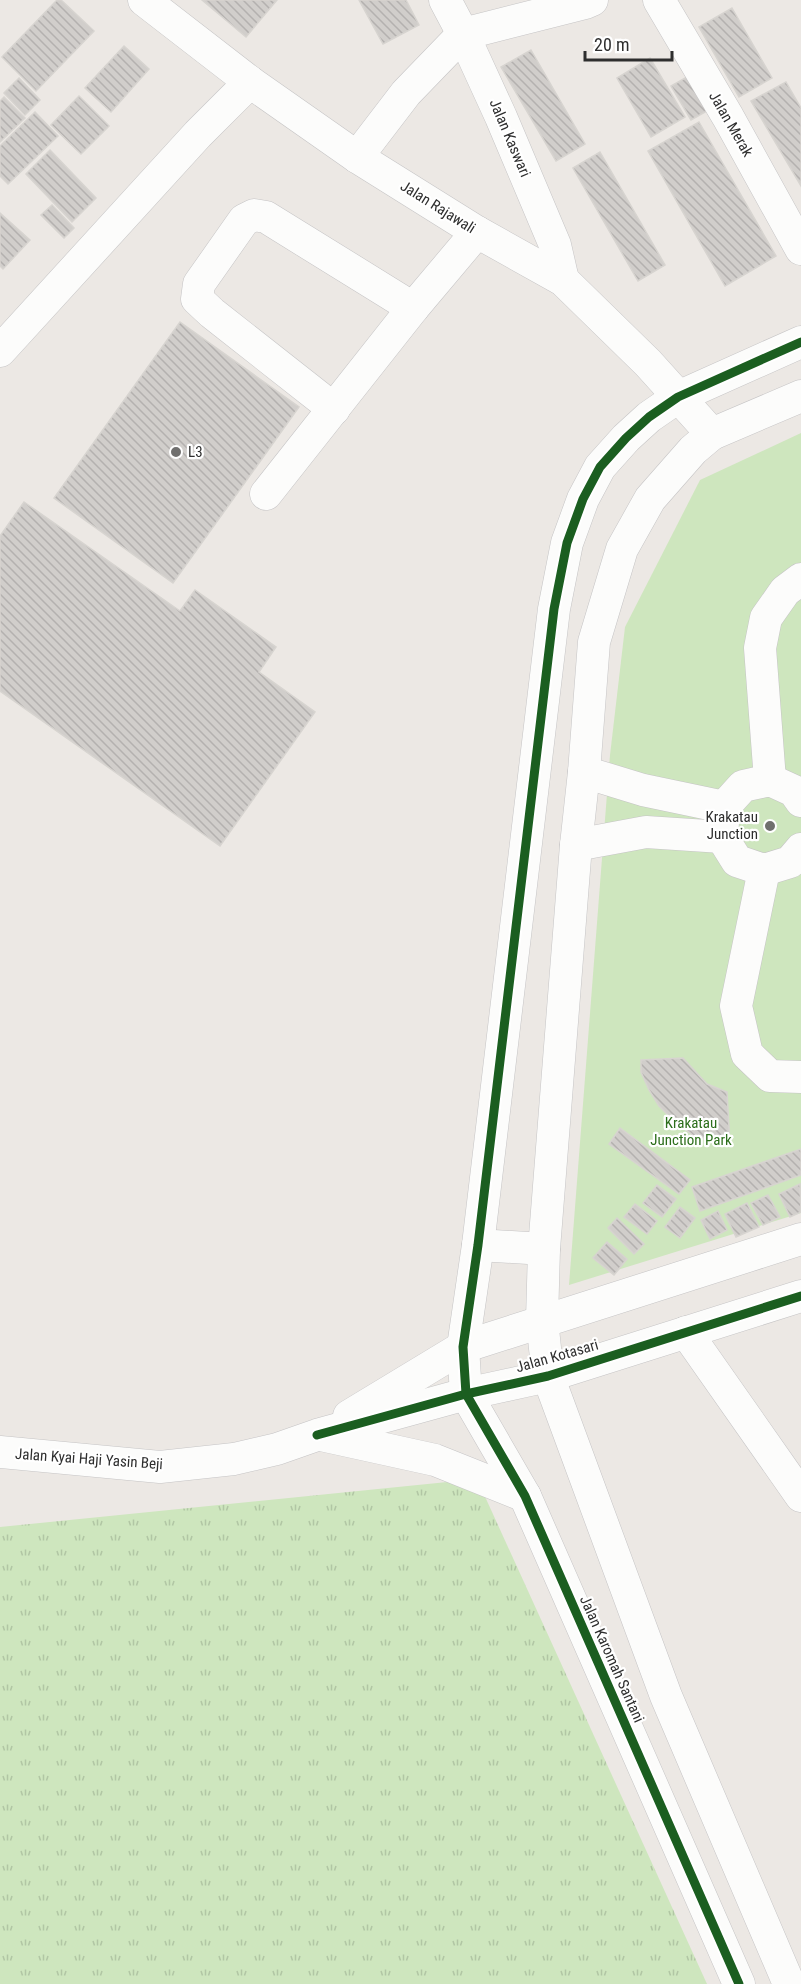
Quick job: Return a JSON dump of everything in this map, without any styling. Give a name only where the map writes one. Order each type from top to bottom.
[{"type":"street","name":"Jalan Rajawali","points":[[144,0],[250,82],[357,157],[477,231],[563,280],[648,363],[712,434]]},
{"type":"street","name":"Jalan Kaswari","points":[[445,0],[501,117],[555,246],[563,280]]},
{"type":"street","points":[[357,157],[406,93],[463,34],[592,0]]},
{"type":"street","name":"Jalan Merak","points":[[659,0],[728,117],[801,249]]},
{"type":"street","points":[[0,351],[198,134],[250,82]]},
{"type":"street","points":[[333,409],[212,314],[197,298],[199,284],[244,220],[254,215],[266,217],[413,308]]},
{"type":"street","points":[[266,494],[477,231]]},
{"type":"street","name":"Jalan Karomah Santani","points":[[739,1984],[525,1496],[466,1394],[463,1347],[478,1245],[553,620],[567,543],[583,499],[600,467],[626,438],[650,417],[678,396],[801,342]]},
{"type":"street","points":[[789,1984],[666,1696],[548,1376],[542,1320],[544,1249],[594,642],[622,549],[650,499],[693,450],[712,434],[801,396]]},
{"type":"street","points":[[770,780],[760,648],[766,618],[785,591],[801,579]]},
{"type":"street","points":[[584,772],[643,790],[723,822],[737,861],[764,870],[790,862],[801,849]]},
{"type":"street","points":[[723,822],[743,786],[770,780],[794,791],[801,801]]},
{"type":"street","points":[[576,845],[646,832],[723,822]]},
{"type":"street","points":[[764,870],[736,1006],[747,1054],[771,1076],[801,1077]]},
{"type":"street","points":[[317,1435],[463,1347],[801,1239]]},
{"type":"street","points":[[478,1245],[544,1249]]},
{"type":"street","name":"Jalan Kotasari","points":[[317,1435],[466,1394],[548,1376],[686,1332],[797,1304]]},
{"type":"street","points":[[686,1332],[801,1496]]},
{"type":"street","points":[[317,1435],[435,1460],[525,1496]]},
{"type":"street","name":"Jalan Kyai Haji Yasin Beji","points":[[0,1452],[160,1467],[234,1459],[277,1449],[317,1435]]},
{"type":"street","points":[[622,1718],[666,1696]]},
{"type":"green space","name":"Krakatau Junction Park","points":[[801,433],[801,1213],[569,1285],[610,755],[625,627],[700,480]]},
{"type":"green space","points":[[477,1479],[707,1984],[0,1984],[0,1527]]},
{"type":"building","points":[[57,0],[61,0],[94,31],[36,91],[2,57]]},
{"type":"building","points":[[202,0],[277,0],[246,37]]},
{"type":"building","points":[[359,0],[406,0],[419,25],[383,44]]},
{"type":"building","points":[[732,8],[772,78],[739,97],[699,27]]},
{"type":"building","points":[[124,46],[149,69],[111,112],[85,88]]},
{"type":"building","points":[[531,50],[585,144],[556,161],[501,67]]},
{"type":"building","points":[[650,58],[685,117],[651,137],[617,78]]},
{"type":"building","points":[[694,73],[714,107],[691,120],[671,86]]},
{"type":"building","points":[[19,78],[40,100],[25,115],[4,93]]},
{"type":"building","points":[[786,82],[801,108],[801,186],[751,101]]},
{"type":"building","points":[[79,96],[109,126],[81,154],[51,125]]},
{"type":"building","points":[[4,97],[25,118],[0,142],[0,101]]},
{"type":"building","points":[[35,112],[58,136],[8,184],[0,176],[0,146]]},
{"type":"building","points":[[699,122],[776,256],[725,286],[648,151]]},
{"type":"building","points":[[50,150],[96,198],[72,222],[26,174]]},
{"type":"building","points":[[600,152],[665,265],[638,281],[573,168]]},
{"type":"building","points":[[52,205],[74,228],[64,238],[41,215]]},
{"type":"building","points":[[0,213],[30,240],[3,269],[0,266]]},
{"type":"building","name":"L3","points":[[180,322],[299,407],[173,583],[54,498]]},
{"type":"building","points":[[24,502],[180,611],[195,590],[276,647],[259,672],[315,712],[220,846],[0,691],[0,536]]},
{"type":"building","points":[[683,1058],[707,1084],[727,1092],[730,1145],[695,1137],[659,1106],[649,1090],[641,1072],[641,1060]]},
{"type":"building","points":[[620,1128],[690,1180],[679,1194],[609,1144]]},
{"type":"building","points":[[801,1149],[801,1175],[700,1211],[692,1187]]},
{"type":"building","points":[[800,1184],[801,1212],[790,1217],[779,1194]]},
{"type":"building","points":[[657,1185],[676,1199],[662,1217],[643,1203]]},
{"type":"building","points":[[768,1195],[780,1217],[763,1225],[751,1203]]},
{"type":"building","points":[[747,1203],[759,1227],[736,1237],[725,1214]]},
{"type":"building","points":[[635,1204],[657,1221],[647,1234],[624,1217]]},
{"type":"building","points":[[680,1207],[695,1218],[680,1238],[665,1227]]},
{"type":"building","points":[[718,1211],[727,1230],[710,1239],[701,1220]]},
{"type":"building","points":[[617,1218],[644,1244],[634,1254],[608,1228]]},
{"type":"building","points":[[607,1242],[627,1259],[614,1275],[593,1258]]},
{"type":"cycle path","points":[[739,1984],[525,1496],[466,1394],[463,1347],[478,1245],[554,609],[567,543],[583,499],[600,467],[649,417],[678,397],[801,342]]},
{"type":"cycle path","points":[[317,1435],[466,1394],[548,1376],[801,1296]]},
{"type":"place","name":"L3","points":[[176,452]]},
{"type":"place","name":"Krakatau Junction","points":[[770,826]]}]
